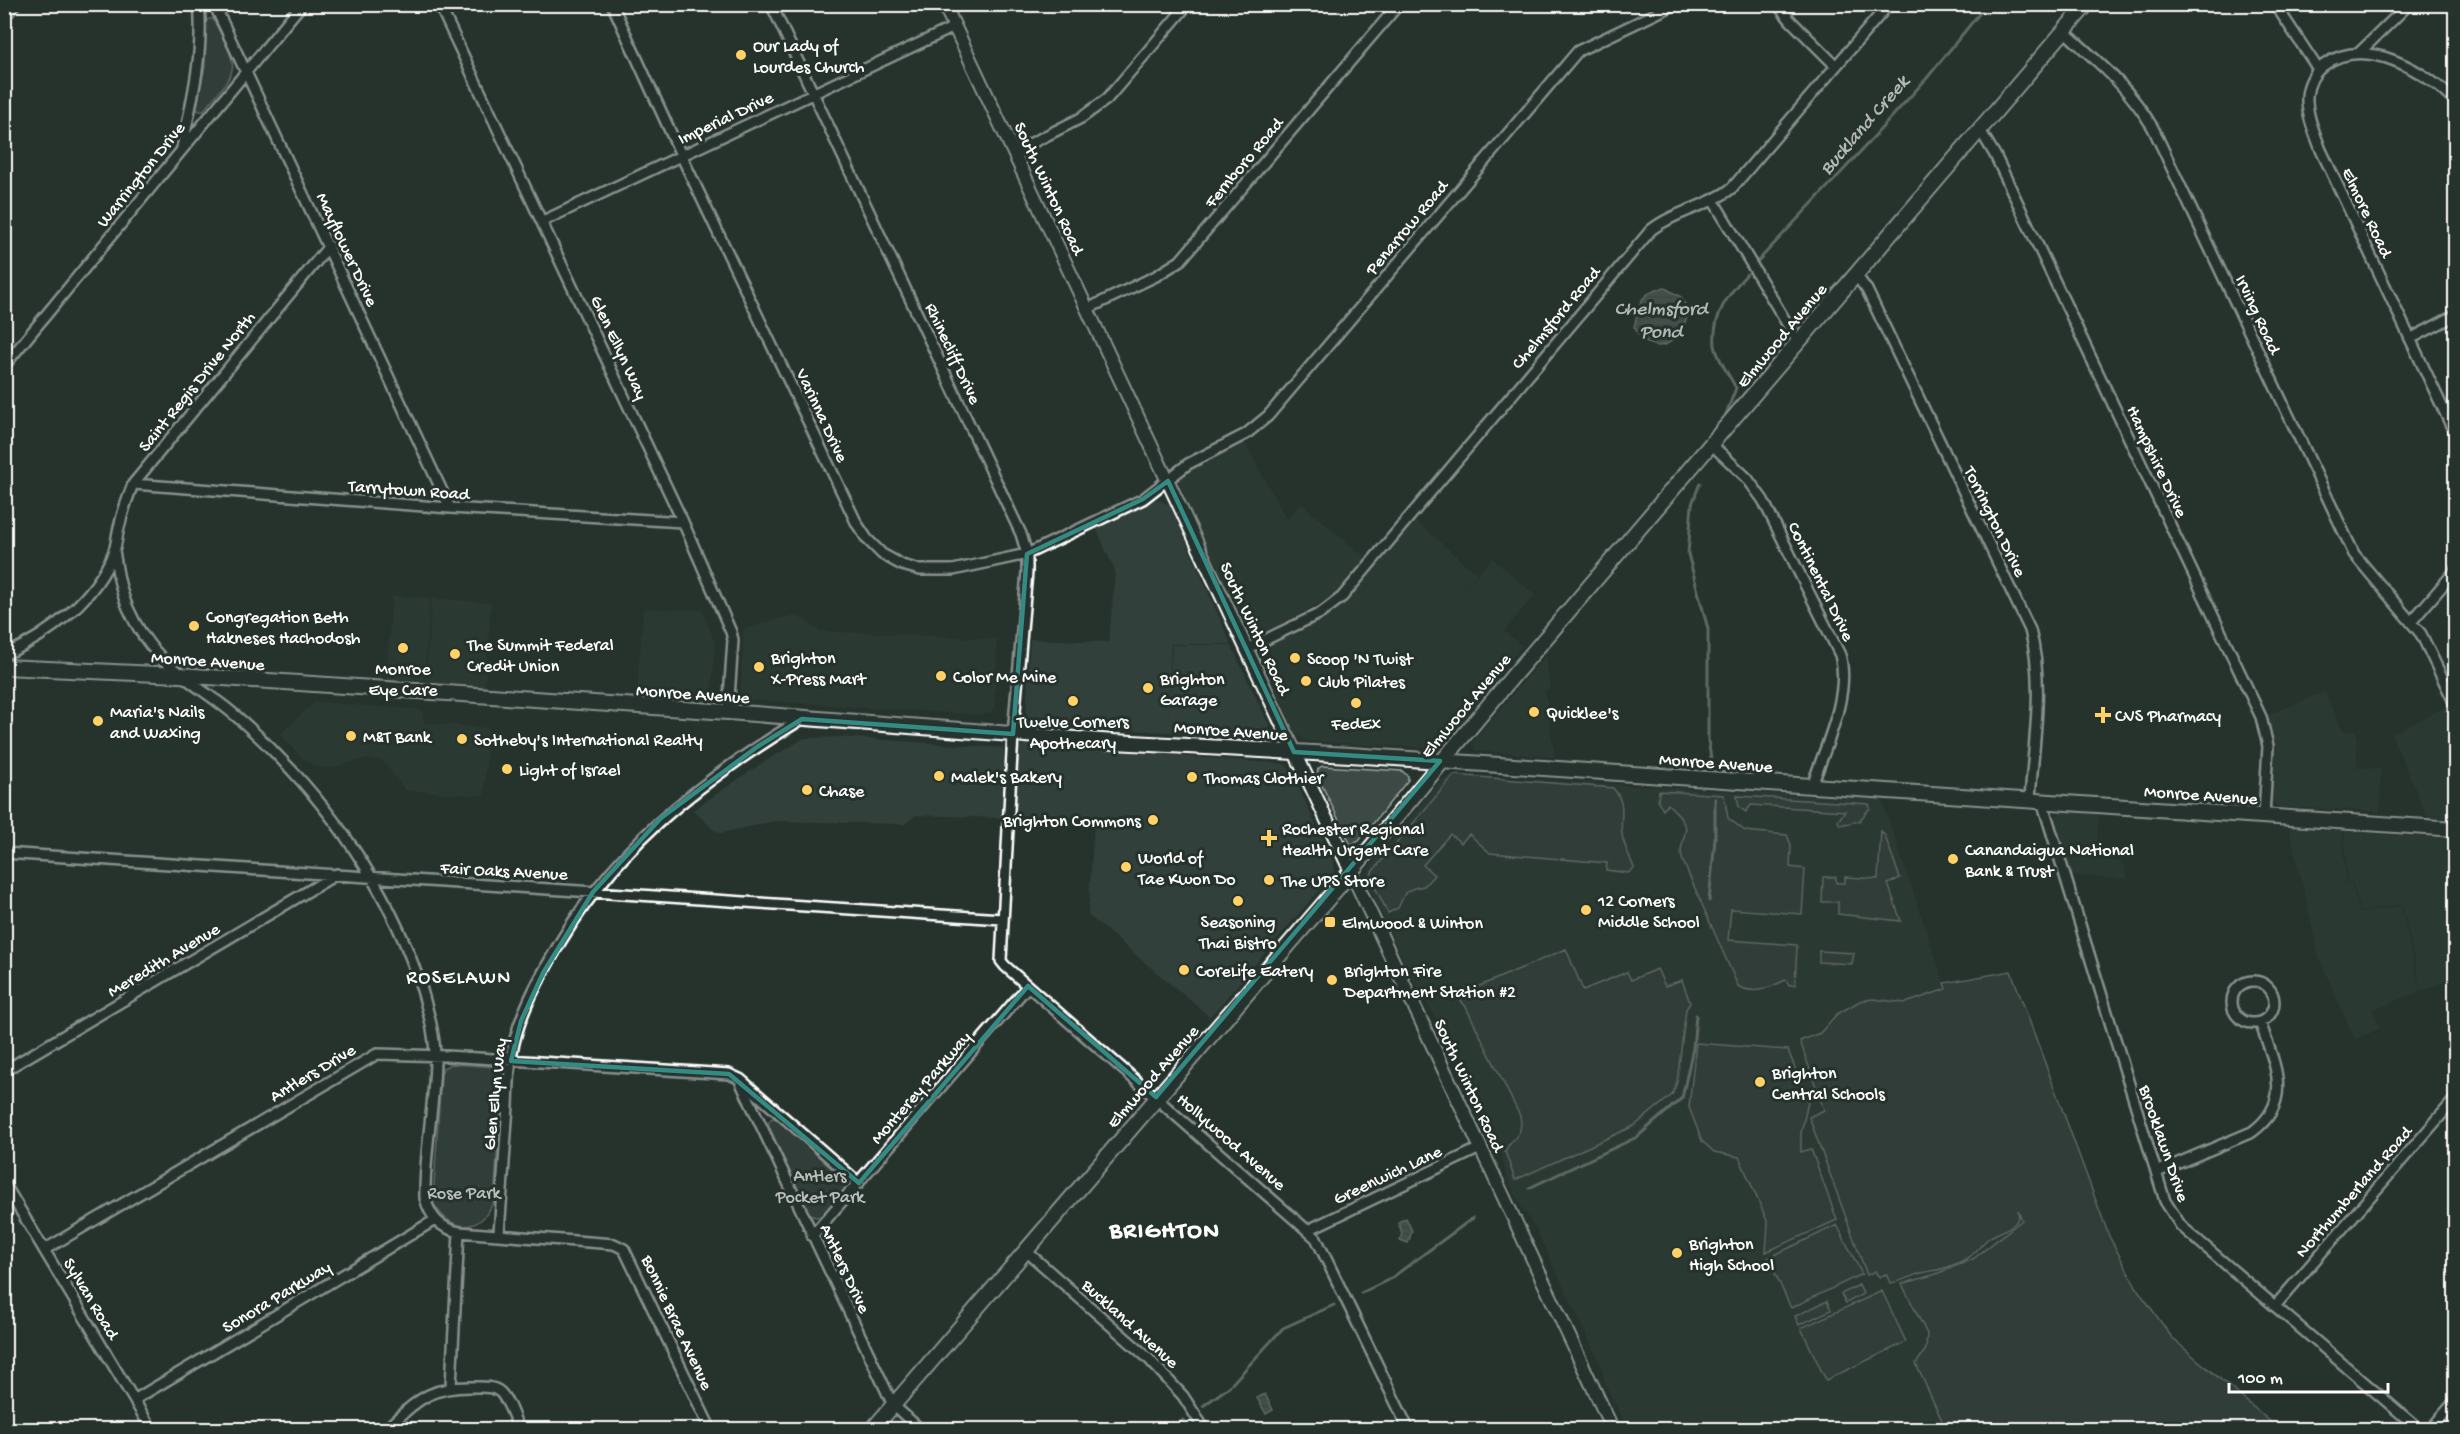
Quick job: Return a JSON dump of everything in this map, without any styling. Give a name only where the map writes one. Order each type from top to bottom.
[{"type":"main road","name":"Elmwood Avenue","points":[[872,1430],[1350,872],[1440,761],[2087,4]]},
{"type":"main road","name":"South Winton Road","points":[[946,8],[1613,1430]]},
{"type":"main road","name":"Monroe Avenue","points":[[4,667],[179,675],[728,712],[1114,742],[1440,761],[2456,829]]},
{"type":"street","points":[[4,18],[15,4]]},
{"type":"street","points":[[181,150],[197,79],[201,29],[199,4]]},
{"type":"street","name":"Mayflower Drive","points":[[214,4],[450,508]]},
{"type":"street","name":"Warrington Drive","points":[[4,366],[302,4]]},
{"type":"street","name":"Glen Ellyn Way","points":[[439,4],[683,522],[731,632],[733,640],[728,712]]},
{"type":"street","name":"Varinna Drive","points":[[612,4],[681,156],[848,505],[867,538],[892,560],[911,568],[935,571],[953,570],[1027,554],[1143,499],[1167,481]]},
{"type":"street","name":"Rhinecliff Drive","points":[[771,4],[1021,534],[1027,554],[1027,572],[1013,734]]},
{"type":"street","points":[[946,8],[959,4]]},
{"type":"street","points":[[1014,152],[1092,111],[1118,87],[1188,4]]},
{"type":"street","name":"Fernboro Road","points":[[1087,309],[1156,276],[1180,261],[1399,4]]},
{"type":"street","name":"Penarrow Road","points":[[1167,481],[1188,464],[1246,434],[1268,416],[1578,51],[1676,4]]},
{"type":"street","points":[[1777,4],[1836,66]]},
{"type":"street","name":"Chelmsford Road","points":[[1246,649],[1321,613],[1342,597],[1651,230],[1661,222],[1724,194],[1739,180],[1889,4]]},
{"type":"street","points":[[2275,4],[2318,69],[2340,56],[2359,53],[2389,59],[2428,79],[2456,102]]},
{"type":"street","points":[[2359,53],[2409,4]]},
{"type":"street","name":"Imperial Drive","points":[[543,221],[954,27]]},
{"type":"street","name":"Irving Road","points":[[2064,31],[2123,85],[2139,104],[2153,128],[2354,554],[2421,634],[2456,706]]},
{"type":"street","name":"Elmore Road","points":[[2318,69],[2311,81],[2307,96],[2308,111],[2321,150],[2456,436]]},
{"type":"street","name":"Hampshire Drive","points":[[1980,130],[1995,154],[2261,717],[2268,746],[2264,816]]},
{"type":"street","points":[[1713,200],[1798,342]]},
{"type":"street","name":"Saint Regis Drive North","points":[[4,655],[52,627],[71,611],[100,578],[114,550],[123,511],[134,484],[329,246]]},
{"type":"street","name":"Torrington Drive","points":[[1856,275],[1867,290],[2030,630],[2038,666],[2036,801]]},
{"type":"street","points":[[2410,339],[2456,315]]},
{"type":"street","name":"Continental Drive","points":[[1711,444],[1747,478],[1763,500],[1844,667],[1842,691],[1812,786]]},
{"type":"street","name":"Tarrytown Road","points":[[134,484],[450,508],[683,522]]},
{"type":"street","name":"Saint Regis Drive North","points":[[114,550],[124,598],[138,628],[161,658],[179,675],[242,721],[279,756],[338,826],[372,878],[402,938],[418,980],[432,1029],[435,1056],[425,1186],[428,1208],[435,1220]]},
{"type":"street","points":[[2412,621],[2456,570]]},
{"type":"street","name":"Glen Ellyn Way","points":[[499,1233],[514,1040],[543,973],[574,918],[593,892],[640,839],[683,800],[723,770],[802,719]]},
{"type":"street","name":"Hollywood Avenue","points":[[1013,734],[1001,961],[1308,1230],[1321,1247],[1409,1430]]},
{"type":"street","name":"Brooklawn Drive","points":[[2036,801],[2157,1172],[2164,1201],[2181,1226],[2421,1430]]},
{"type":"street","name":"Fair Oaks Avenue","points":[[4,853],[1002,919]]},
{"type":"street","name":"Meredith Avenue","points":[[4,1071],[337,874]]},
{"type":"street","points":[[2246,981],[2260,981],[2266,984],[2274,995],[2274,1009],[2266,1019],[2260,1022],[2245,1022],[2234,1012],[2232,998],[2240,985],[2246,981]]},
{"type":"street","name":"Monterey Parkway","points":[[812,1236],[1028,986]]},
{"type":"street","points":[[2157,1172],[2252,1132],[2262,1125],[2269,1115],[2278,1094],[2278,1076],[2260,1022]]},
{"type":"street","name":"Antlers Drive","points":[[44,1250],[372,1055],[435,1056],[729,1074],[740,1079],[859,1183]]},
{"type":"street","name":"Antlers Drive","points":[[740,1079],[893,1405],[921,1430]]},
{"type":"street","name":"Northumberland Road","points":[[2275,1306],[2456,1098]]},
{"type":"street","name":"Greenwich Lane","points":[[1308,1230],[1480,1148]]},
{"type":"street","name":"Sylvan Road","points":[[4,1183],[152,1430]]},
{"type":"street","points":[[435,1220],[450,1230],[459,1232],[451,1386]]},
{"type":"street","name":"Sonora Parkway","points":[[134,1400],[435,1220]]},
{"type":"street","name":"Bonnie Brae Avenue","points":[[459,1232],[499,1233],[614,1244],[624,1249],[711,1430]]},
{"type":"street","name":"Buckland Avenue","points":[[1025,1250],[1148,1358],[1183,1396],[1205,1430]]},
{"type":"street","points":[[385,1430],[420,1400],[439,1389],[451,1386],[490,1387],[498,1390],[519,1430]]},
{"type":"street","points":[[2430,1430],[2456,1400]]},
{"type":"highlighted area","points":[[1168,481],[1294,752],[1440,761],[1156,1097],[1028,986],[859,1183],[729,1074],[511,1061],[521,1021],[543,973],[593,892],[661,818],[757,747],[802,719],[1013,734],[1027,554],[1143,499]]},
{"type":"shaded area","points":[[1244,441],[1286,519],[1302,504],[1366,558],[1336,595],[1252,638],[1177,484],[1179,474]]},
{"type":"shaded area","points":[[1157,499],[1170,505],[1231,644],[1171,644],[1168,725],[1172,645],[1231,645],[1270,727],[1264,738],[1031,724],[1026,718],[1030,639],[1109,642],[1115,571],[1096,528]]},
{"type":"shaded area","points":[[1413,519],[1477,574],[1445,612],[1492,558],[1535,595],[1504,631],[1522,646],[1506,665],[1500,660],[1505,665],[1439,743],[1426,748],[1305,741],[1295,732],[1258,650],[1345,602]]},
{"type":"shaded area","points":[[392,596],[430,598],[424,684],[386,681]]},
{"type":"shaded area","points":[[432,598],[491,603],[485,687],[425,684]]},
{"type":"shaded area","points":[[643,609],[702,610],[715,643],[711,697],[637,693]]},
{"type":"shaded area","points":[[787,617],[799,617],[820,631],[997,639],[994,708],[990,713],[980,715],[740,699],[744,629]]},
{"type":"shaded area","points":[[1546,656],[1550,689],[1545,690],[1555,757],[1475,751],[1473,741]]},
{"type":"shaded area","points":[[2325,692],[2342,731],[2356,730],[2357,767],[2381,769],[2380,811],[2279,807],[2271,801],[2274,744],[2268,715]]},
{"type":"shaded area","points":[[315,702],[422,710],[424,723],[488,728],[484,796],[405,790],[382,760],[364,759],[330,768],[315,767],[299,755],[280,734]]},
{"type":"shaded area","points":[[2450,705],[2456,716],[2455,819],[2427,816],[2391,734]]},
{"type":"shaded area","points":[[840,737],[1004,748],[1001,818],[916,815],[905,824],[775,821],[721,833],[714,830],[693,810],[762,763],[805,738]]},
{"type":"shaded area","points":[[1024,744],[1285,764],[1291,771],[1334,864],[1334,873],[1210,1017],[1088,915],[1094,824],[1012,816],[1018,749]]},
{"type":"shaded area","name":"Brighton Central Schools","points":[[1454,775],[1882,800],[1944,983],[2011,971],[2109,1236],[2138,1290],[2173,1339],[2279,1429],[1628,1429],[1607,1388],[1600,1363],[1536,1229],[1520,1205],[1507,1177],[1501,1153],[1432,1011],[1409,973],[1366,880],[1369,868],[1439,782]]},
{"type":"shaded area","points":[[2060,812],[2099,815],[2095,859],[2123,862],[2127,879],[2070,876],[2054,820]]},
{"type":"shaded area","points":[[2289,828],[2342,831],[2346,883],[2351,883],[2360,913],[2401,906],[2420,991],[2372,1010],[2380,1028],[2355,1040],[2320,960]]},
{"type":"shaded area","points":[[2344,832],[2455,839],[2455,968],[2444,982],[2421,991],[2402,904],[2361,912],[2352,882],[2347,882]]},
{"type":"green space","points":[[213,19],[228,49],[232,59],[232,68],[224,85],[203,111],[199,111],[196,108],[205,67],[206,21]]},
{"type":"green space","points":[[1322,766],[1402,771],[1408,776],[1408,780],[1359,841],[1351,845],[1317,775],[1318,769]]},
{"type":"green space","points":[[1454,775],[1613,788],[1622,806],[1622,835],[1634,868],[1628,873],[1606,870],[1607,863],[1490,853],[1469,834],[1461,843],[1450,834],[1423,865],[1434,875],[1424,886],[1405,893],[1398,908],[1388,913],[1371,879],[1372,872]]},
{"type":"green space","points":[[1659,791],[1724,795],[1728,818],[1745,831],[1787,835],[1791,845],[1790,867],[1805,869],[1802,914],[1731,909],[1728,940],[1797,945],[1795,985],[1789,985],[1786,980],[1757,990],[1738,986],[1682,859],[1681,850],[1686,828],[1679,815],[1668,804],[1663,810],[1658,801]]},
{"type":"green space","points":[[1737,796],[1869,804],[1870,808],[1859,821],[1840,825],[1838,821],[1845,811],[1751,805],[1746,812],[1739,807]]},
{"type":"green space","points":[[1881,831],[1885,836],[1900,878],[1888,884],[1901,921],[1838,914],[1838,902],[1822,902],[1823,877],[1836,877],[1836,883],[1845,883],[1845,877],[1878,879]]},
{"type":"green space","points":[[1566,949],[1583,990],[1627,972],[1631,980],[1657,969],[1665,986],[1682,980],[1690,1003],[1686,1009],[1677,1082],[1672,1095],[1634,1126],[1515,1180],[1505,1151],[1519,1132],[1520,1116],[1466,1007],[1457,996],[1466,988],[1475,988]]},
{"type":"green space","points":[[1819,951],[1854,953],[1852,964],[1819,962]]},
{"type":"green space","points":[[2011,971],[2109,1236],[2138,1290],[2173,1339],[2279,1429],[1940,1429],[1945,1427],[1916,1364],[1926,1349],[1927,1334],[1902,1284],[1936,1274],[1973,1259],[2022,1220],[2018,1210],[2019,1217],[2013,1224],[1989,1238],[1969,1257],[1948,1267],[1890,1283],[1886,1274],[1879,1277],[1875,1271],[1867,1275],[1809,1117],[1824,1110],[1800,1041],[1820,1033],[1837,1014],[1860,1001],[1873,999],[1906,1003],[1946,989],[1944,983]]},
{"type":"green space","points":[[1696,1043],[1788,1050],[1808,1102],[1801,1133],[1801,1152],[1811,1149],[1837,1220],[1766,1252],[1768,1223],[1739,1157],[1714,1152],[1702,1141],[1689,1107]]},
{"type":"green space","name":"Rose Park","points":[[451,1064],[497,1067],[502,1075],[494,1201],[481,1220],[465,1226],[448,1220],[433,1203],[441,1075],[443,1068]]},
{"type":"green space","name":"Antlers Pocket Park","points":[[772,1118],[778,1119],[847,1183],[847,1189],[822,1216],[815,1217],[808,1212],[769,1126]]},
{"type":"green space","points":[[1837,1225],[1862,1274],[1791,1308],[1768,1258]]},
{"type":"green space","points":[[1859,1285],[1863,1294],[1846,1303],[1841,1294]]},
{"type":"green space","points":[[1882,1291],[1906,1342],[1826,1380],[1801,1328]]},
{"type":"green space","points":[[1827,1301],[1831,1310],[1799,1325],[1795,1316]]},
{"type":"water","name":"Chelmsford Pond","points":[[1665,288],[1681,297],[1689,312],[1681,332],[1673,340],[1660,346],[1654,346],[1643,339],[1634,327],[1639,305],[1645,296]]},
{"type":"water","points":[[1406,1218],[1412,1231],[1408,1243],[1400,1240],[1402,1233],[1398,1222]]},
{"type":"water","points":[[1265,1394],[1273,1410],[1266,1414],[1257,1398]]},
{"type":"waterway","name":"Buckland Creek","points":[[1758,261],[1927,78],[1987,4]]},
{"type":"waterway","name":"Buckland Creek","points":[[1726,414],[1736,388],[1716,350],[1716,324],[1723,306],[1747,274]]},
{"type":"waterway","name":"Buckland Creek","points":[[1700,483],[1692,504],[1688,554],[1708,629],[1708,740],[1711,758]]},
{"type":"waterway","name":"Buckland Creek","points":[[1709,901],[1715,839],[1715,799]]},
{"type":"waterway","name":"Buckland Creek","points":[[1529,1188],[1637,1137],[1682,1098],[1693,1048],[1696,1015]]},
{"type":"waterway","points":[[1361,1293],[1390,1279],[1473,1218]]},
{"type":"waterway","points":[[1203,1406],[1229,1387],[1283,1328],[1334,1305]]},
{"type":"waterway","points":[[1170,1430],[1183,1420]]},
{"type":"place","name":"Our Lady of Lourdes Church","points":[[741,55]]},
{"type":"place","name":"Congregation Beth Hakneses Hachodosh","points":[[194,626]]},
{"type":"place","name":"Monroe Eye Care","points":[[403,648]]},
{"type":"place","name":"The Summit Federal Credit Union","points":[[455,654]]},
{"type":"place","name":"Scoop 'N Twist","points":[[1295,658]]},
{"type":"place","name":"Brighton X-Press Mart","points":[[759,667]]},
{"type":"place","name":"Color Me Mine","points":[[941,676]]},
{"type":"place","name":"Club Pilates","points":[[1306,681]]},
{"type":"place","name":"Brighton Garage","points":[[1148,688]]},
{"type":"place","name":"Twelve Corners Apothecary","points":[[1073,701]]},
{"type":"place","name":"FedEx","points":[[1356,703]]},
{"type":"place","name":"Quicklee's","points":[[1534,712]]},
{"type":"place","name":"CVS Pharmacy","points":[[2103,715]]},
{"type":"place","name":"Maria's Nails and Waxing","points":[[98,721]]},
{"type":"place","name":"M&T Bank","points":[[351,736]]},
{"type":"place","name":"Sotheby's International Realty","points":[[462,739]]},
{"type":"place","name":"Light of Israel","points":[[507,769]]},
{"type":"place","name":"Malek's Bakery","points":[[939,776]]},
{"type":"place","name":"Thomas Clothier","points":[[1192,777]]},
{"type":"place","name":"Chase","points":[[807,790]]},
{"type":"place","name":"Brighton Commons","points":[[1153,820]]},
{"type":"place","name":"Rochester Regional Health Urgent Care","points":[[1269,838]]},
{"type":"place","name":"Canandaigua National Bank & Trust","points":[[1953,859]]},
{"type":"place","name":"World of Tae Kwon Do","points":[[1126,867]]},
{"type":"place","name":"The UPS Store","points":[[1269,880]]},
{"type":"place","name":"Seasoning Thai Bistro","points":[[1238,901]]},
{"type":"place","name":"12 Corners Middle School","points":[[1586,910]]},
{"type":"place","name":"Elmwood & Winton","points":[[1330,922]]},
{"type":"place","name":"CoreLife Eatery","points":[[1184,970]]},
{"type":"place","name":"Brighton Fire Department Station #2","points":[[1332,980]]},
{"type":"place","name":"Brighton Central Schools","points":[[1760,1082]]},
{"type":"place","name":"Brighton High School","points":[[1677,1253]]},
{"type":"district","name":"ROSELAWN","points":[[459,976]]},
{"type":"district","name":"BRIGHTON","points":[[1165,1229]]}]
